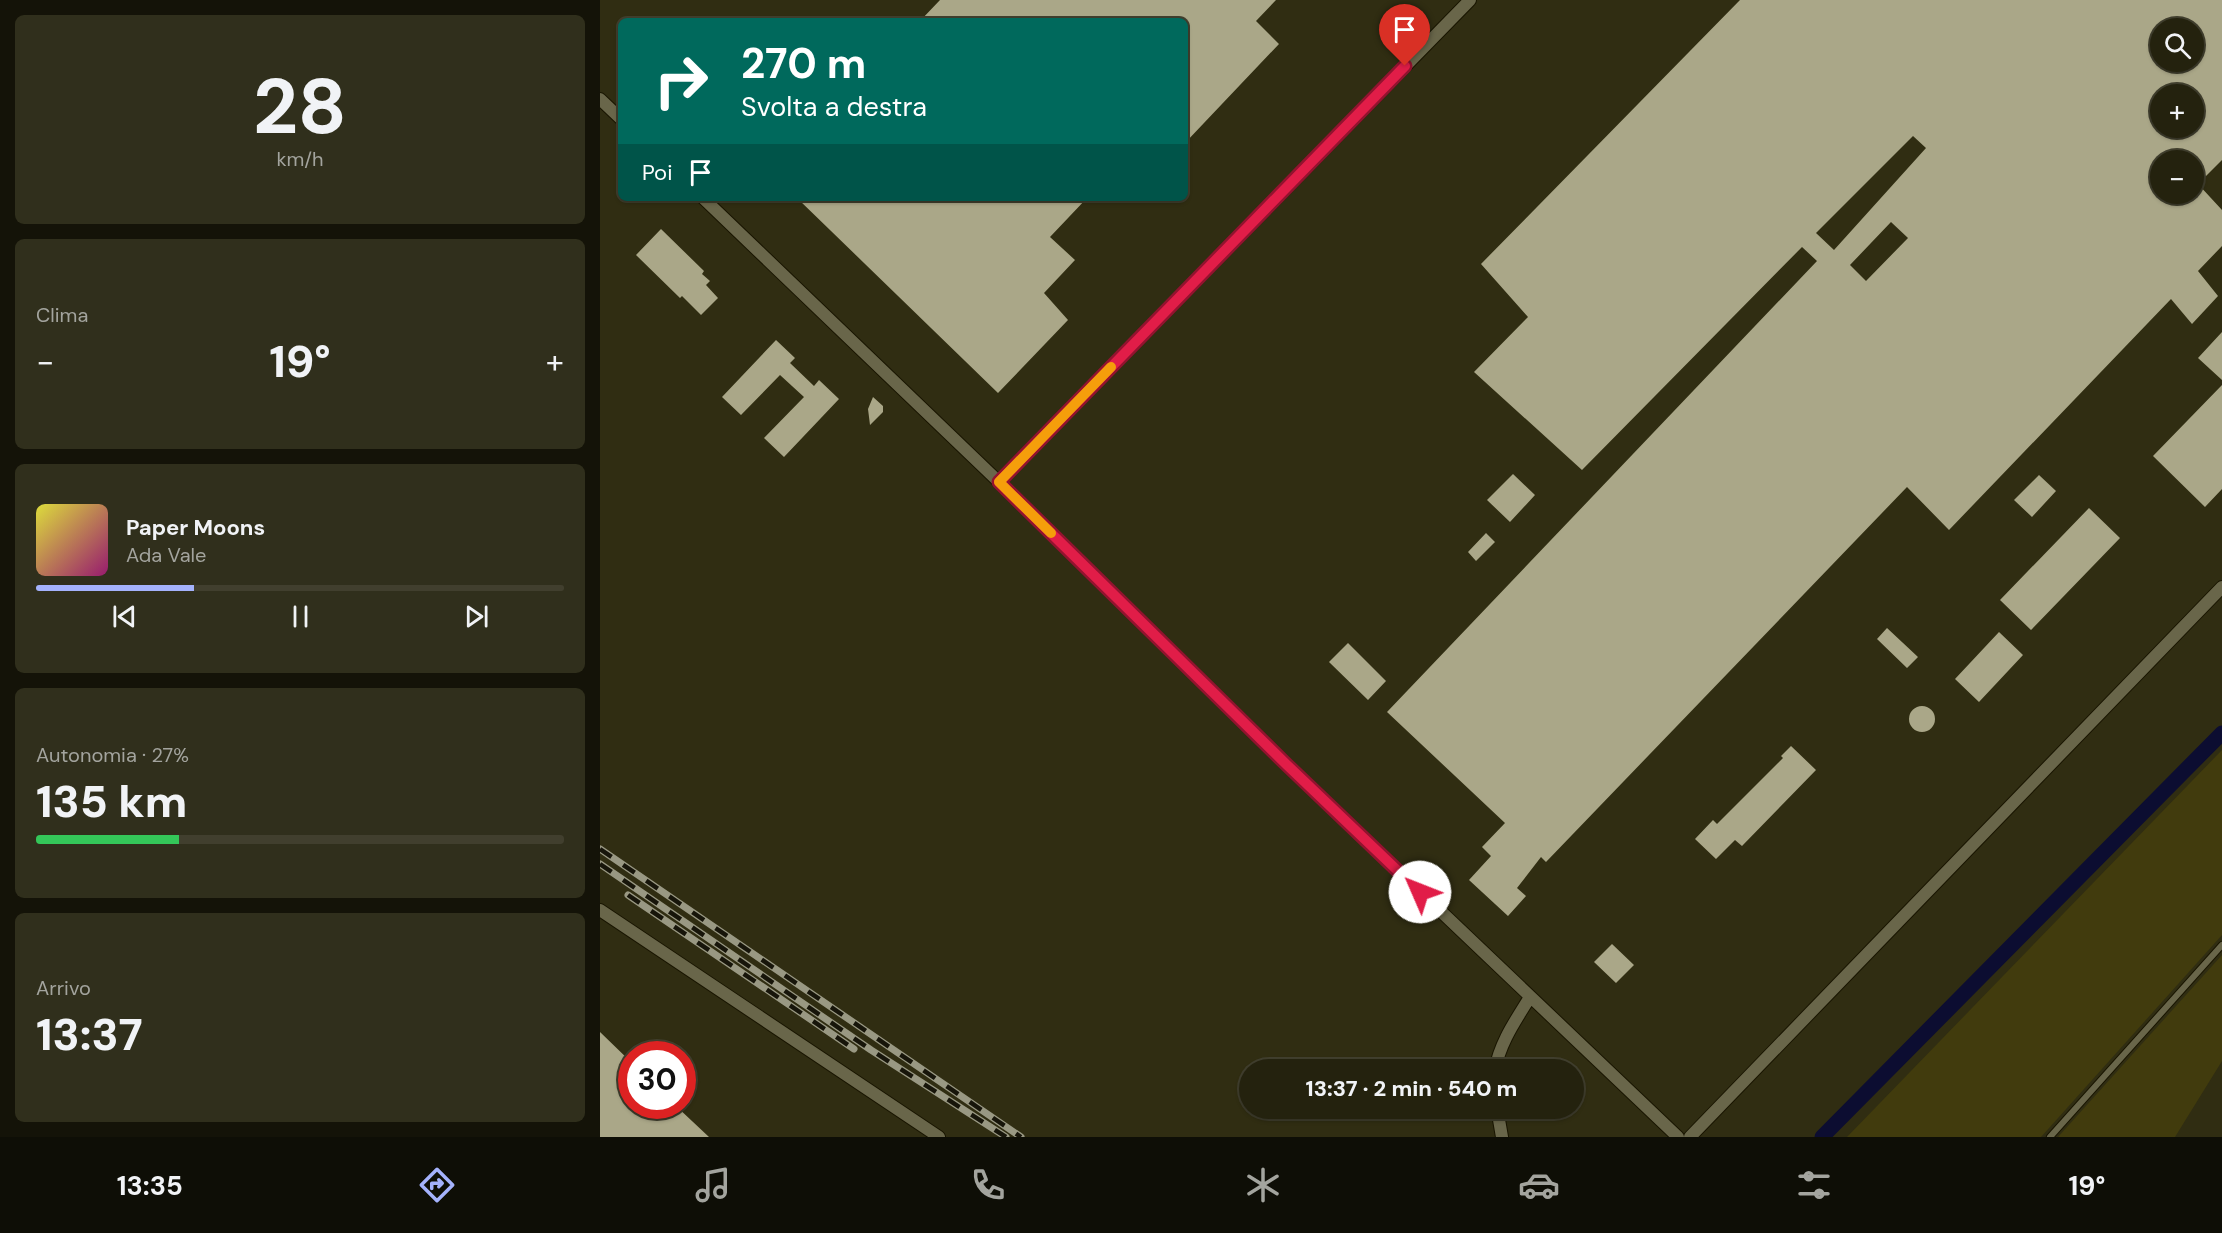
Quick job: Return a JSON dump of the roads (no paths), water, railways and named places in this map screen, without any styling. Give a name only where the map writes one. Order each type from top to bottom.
[{"type":"street","points":[[999,482],[1470,0]]},
{"type":"street","points":[[600,99],[618,116]]},
{"type":"street","points":[[706,201],[999,482],[1287,765],[1677,1137]]},
{"type":"street","points":[[1690,1137],[2222,586]]},
{"type":"street","points":[[600,910],[939,1137]]},
{"type":"street","points":[[1498,1059],[1509,1032],[1530,997]]},
{"type":"street","points":[[1499,1119],[1502,1137]]},
{"type":"lane","points":[[2050,1137],[2222,945]]},
{"type":"waterway","points":[[1822,1137],[2222,733]]},
{"type":"railway","points":[[600,849],[1021,1137]]},
{"type":"railway","points":[[600,864],[871,1050],[1006,1137]]},
{"type":"railway","points":[[628,895],[854,1049]]}]
